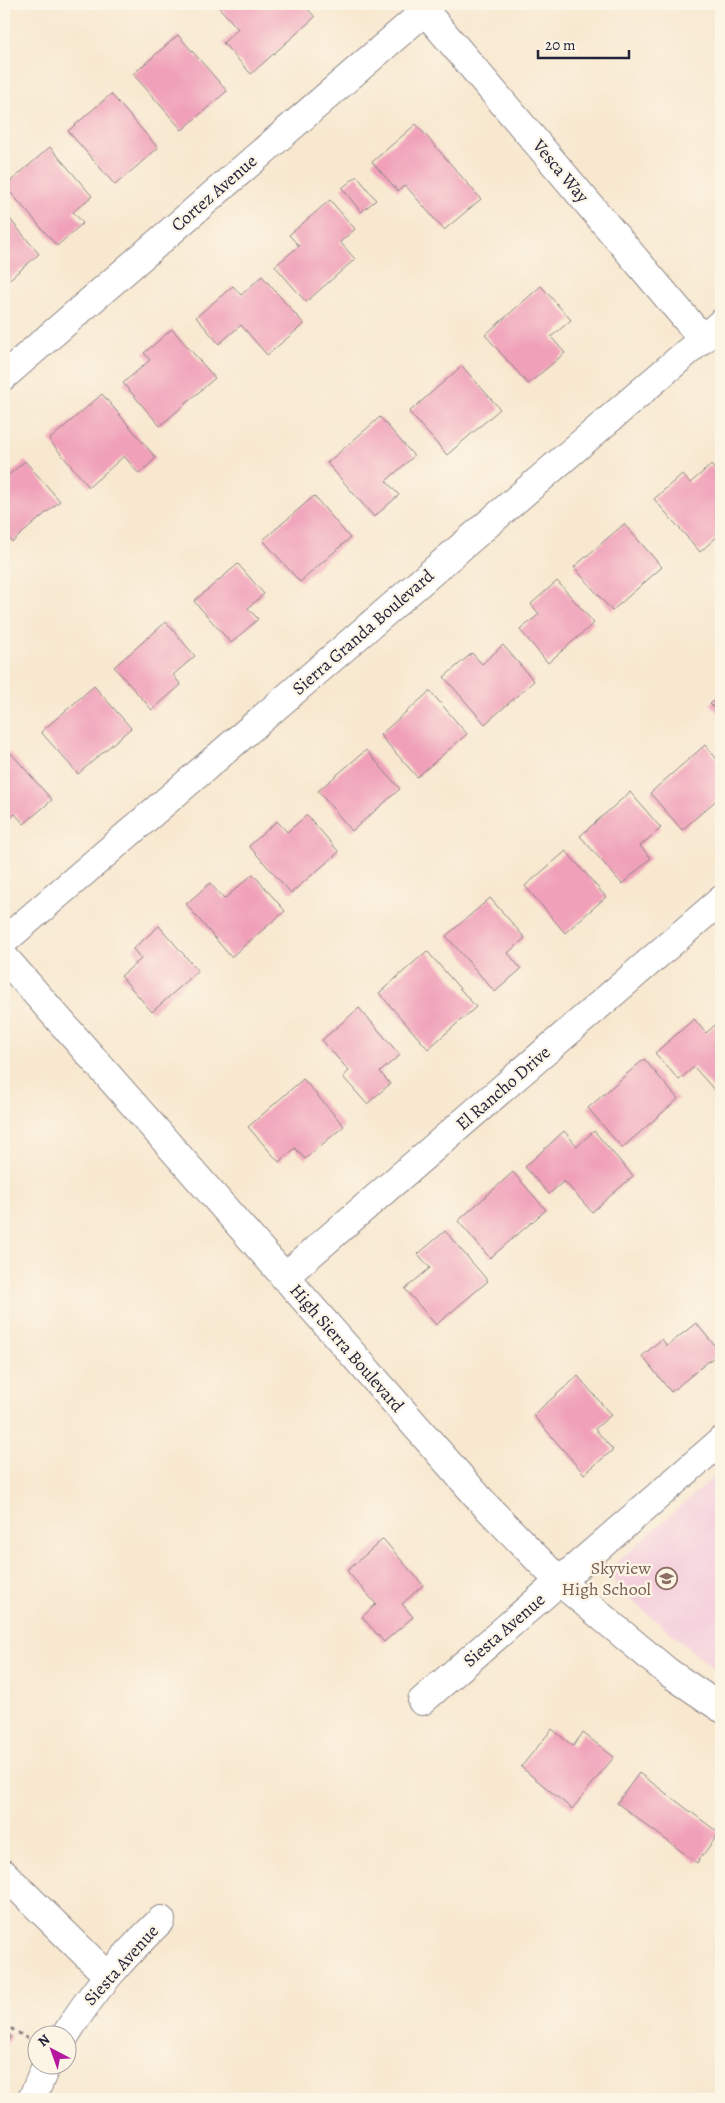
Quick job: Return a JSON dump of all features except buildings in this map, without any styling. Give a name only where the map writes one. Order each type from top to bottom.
[{"type":"street","name":"Vesca Way","points":[[422,7],[712,331]]},
{"type":"street","name":"Cortez Avenue","points":[[4,376],[422,7]]},
{"type":"street","name":"Sierra Granda Boulevard","points":[[4,942],[712,331]]},
{"type":"street","name":"El Rancho Drive","points":[[284,1277],[721,900]]},
{"type":"street","name":"High Sierra Boulevard","points":[[4,956],[486,1506],[560,1582],[668,1672],[721,1708]]},
{"type":"street","name":"Siesta Avenue","points":[[422,1701],[721,1441]]},
{"type":"street","points":[[4,1874],[107,1976]]},
{"type":"street","name":"Siesta Avenue","points":[[71,2026],[79,2012],[107,1976],[161,1920]]},
{"type":"street","points":[[32,2099],[42,2076]]},
{"type":"path","points":[[4,2024],[28,2039]]},
{"type":"shaded area","name":"Skyview High School","points":[[721,1471],[721,1675],[617,1588],[610,1568]]},
{"type":"place","name":"Skyview High School","points":[[667,1578]]}]
